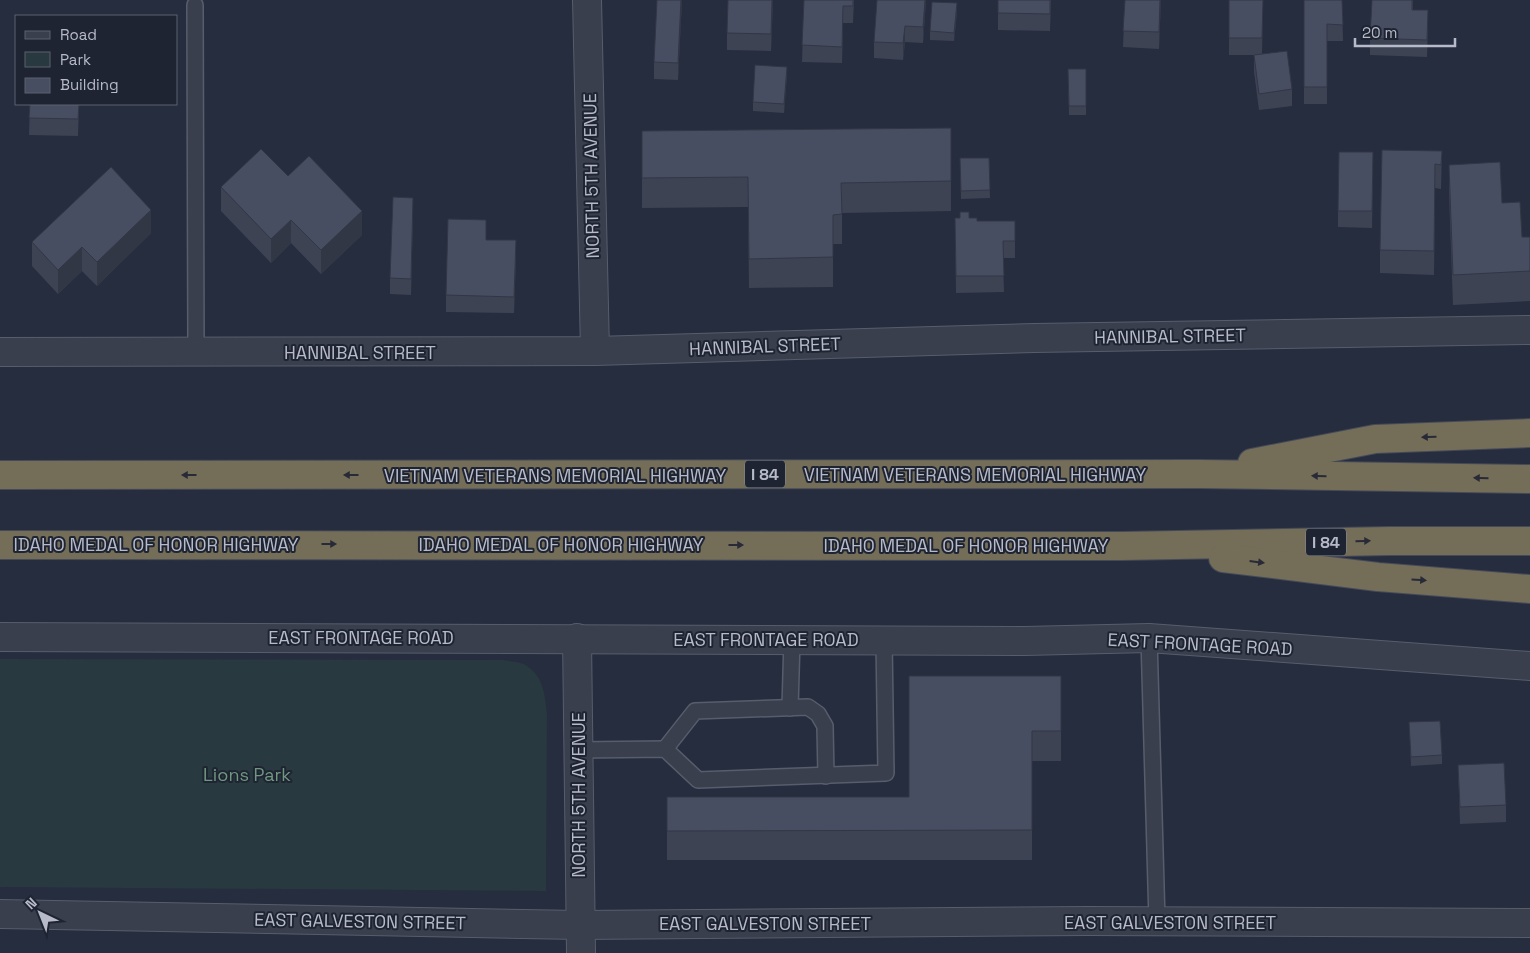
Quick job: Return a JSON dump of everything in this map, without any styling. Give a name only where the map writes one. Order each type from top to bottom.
[{"type":"highway","points":[[1199,474],[1376,439],[1530,433]]},
{"type":"highway","name":"VIETNAM VETERANS MEMORIAL HIGHWAY","points":[[0,475],[1199,474],[1530,479]]},
{"type":"highway","name":"I 84","points":[[1122,546],[1530,540]]},
{"type":"highway","name":"IDAHO MEDAL OF HONOR HIGHWAY","points":[[0,545],[1122,546]]},
{"type":"highway","points":[[1122,546],[1378,577],[1530,589]]},
{"type":"street","name":"NORTH 5TH AVENUE","points":[[587,0],[595,351]]},
{"type":"street","name":"HANNIBAL STREET","points":[[0,352],[595,351],[1034,338],[1530,330]]},
{"type":"street","name":"EAST FRONTAGE ROAD","points":[[0,637],[1025,641],[1150,638],[1530,666]]},
{"type":"street","name":"NORTH 5TH AVENUE","points":[[577,638],[579,925],[581,953]]},
{"type":"street","name":"EAST GALVESTON STREET","points":[[0,914],[579,925],[1157,921],[1530,923]]},
{"type":"lane","points":[[195,5],[196,352]]},
{"type":"lane","points":[[1150,638],[1157,921]]},
{"type":"lane","points":[[790,708],[792,639]]},
{"type":"lane","points":[[578,750],[665,748],[698,780],[886,773],[884,640]]},
{"type":"lane","points":[[665,748],[696,712],[808,707],[818,714],[826,726],[826,776]]},
{"type":"green space","name":"Lions Park","points":[[0,659],[503,660],[524,664],[530,668],[542,685],[547,714],[546,891],[0,887]]},
{"type":"building","points":[[657,0],[681,0],[678,63],[654,62]]},
{"type":"building","points":[[728,0],[772,0],[771,34],[727,33]]},
{"type":"building","points":[[804,0],[853,0],[853,6],[843,6],[842,47],[802,45]]},
{"type":"building","points":[[877,0],[925,0],[923,27],[905,26],[903,43],[874,42]]},
{"type":"building","points":[[998,0],[1050,0],[1050,14],[998,13]]},
{"type":"building","points":[[1125,0],[1160,0],[1159,32],[1123,31]]},
{"type":"building","points":[[1229,0],[1263,0],[1262,38],[1229,38]]},
{"type":"building","points":[[1304,0],[1342,0],[1343,25],[1327,24],[1327,87],[1304,87]]},
{"type":"building","points":[[1372,0],[1412,0],[1412,10],[1428,10],[1427,40],[1370,38]]},
{"type":"building","points":[[932,2],[957,3],[954,33],[930,31]]},
{"type":"building","points":[[1287,51],[1292,89],[1259,94],[1254,55]]},
{"type":"building","points":[[755,65],[787,67],[784,104],[753,102]]},
{"type":"building","points":[[1068,69],[1086,69],[1086,106],[1069,106]]},
{"type":"building","points":[[30,105],[79,105],[78,119],[29,118]]},
{"type":"building","points":[[951,128],[951,181],[841,183],[842,214],[833,215],[833,257],[749,259],[748,177],[642,178],[642,131]]},
{"type":"building","points":[[261,149],[288,176],[309,156],[362,211],[321,250],[291,220],[271,239],[221,187]]},
{"type":"building","points":[[1382,150],[1442,151],[1441,165],[1435,164],[1434,251],[1380,250]]},
{"type":"building","points":[[1339,152],[1373,152],[1372,211],[1338,211]]},
{"type":"building","points":[[960,158],[989,158],[990,190],[961,191]]},
{"type":"building","points":[[1500,162],[1502,203],[1520,202],[1522,237],[1530,237],[1530,271],[1453,275],[1449,165]]},
{"type":"building","points":[[111,167],[151,210],[97,262],[82,247],[58,270],[32,242]]},
{"type":"building","points":[[393,197],[413,198],[411,279],[390,278]]},
{"type":"building","points":[[960,212],[969,212],[969,218],[977,218],[977,221],[1015,221],[1015,241],[1003,241],[1004,276],[956,276],[955,218],[960,218]]},
{"type":"building","points":[[448,219],[486,220],[486,240],[516,240],[514,297],[446,295]]},
{"type":"building","points":[[909,676],[1061,676],[1061,731],[1032,731],[1032,830],[667,831],[667,797],[909,797]]},
{"type":"building","points":[[1440,721],[1442,755],[1411,757],[1409,722]]},
{"type":"building","points":[[1504,763],[1506,805],[1460,807],[1458,765]]}]
